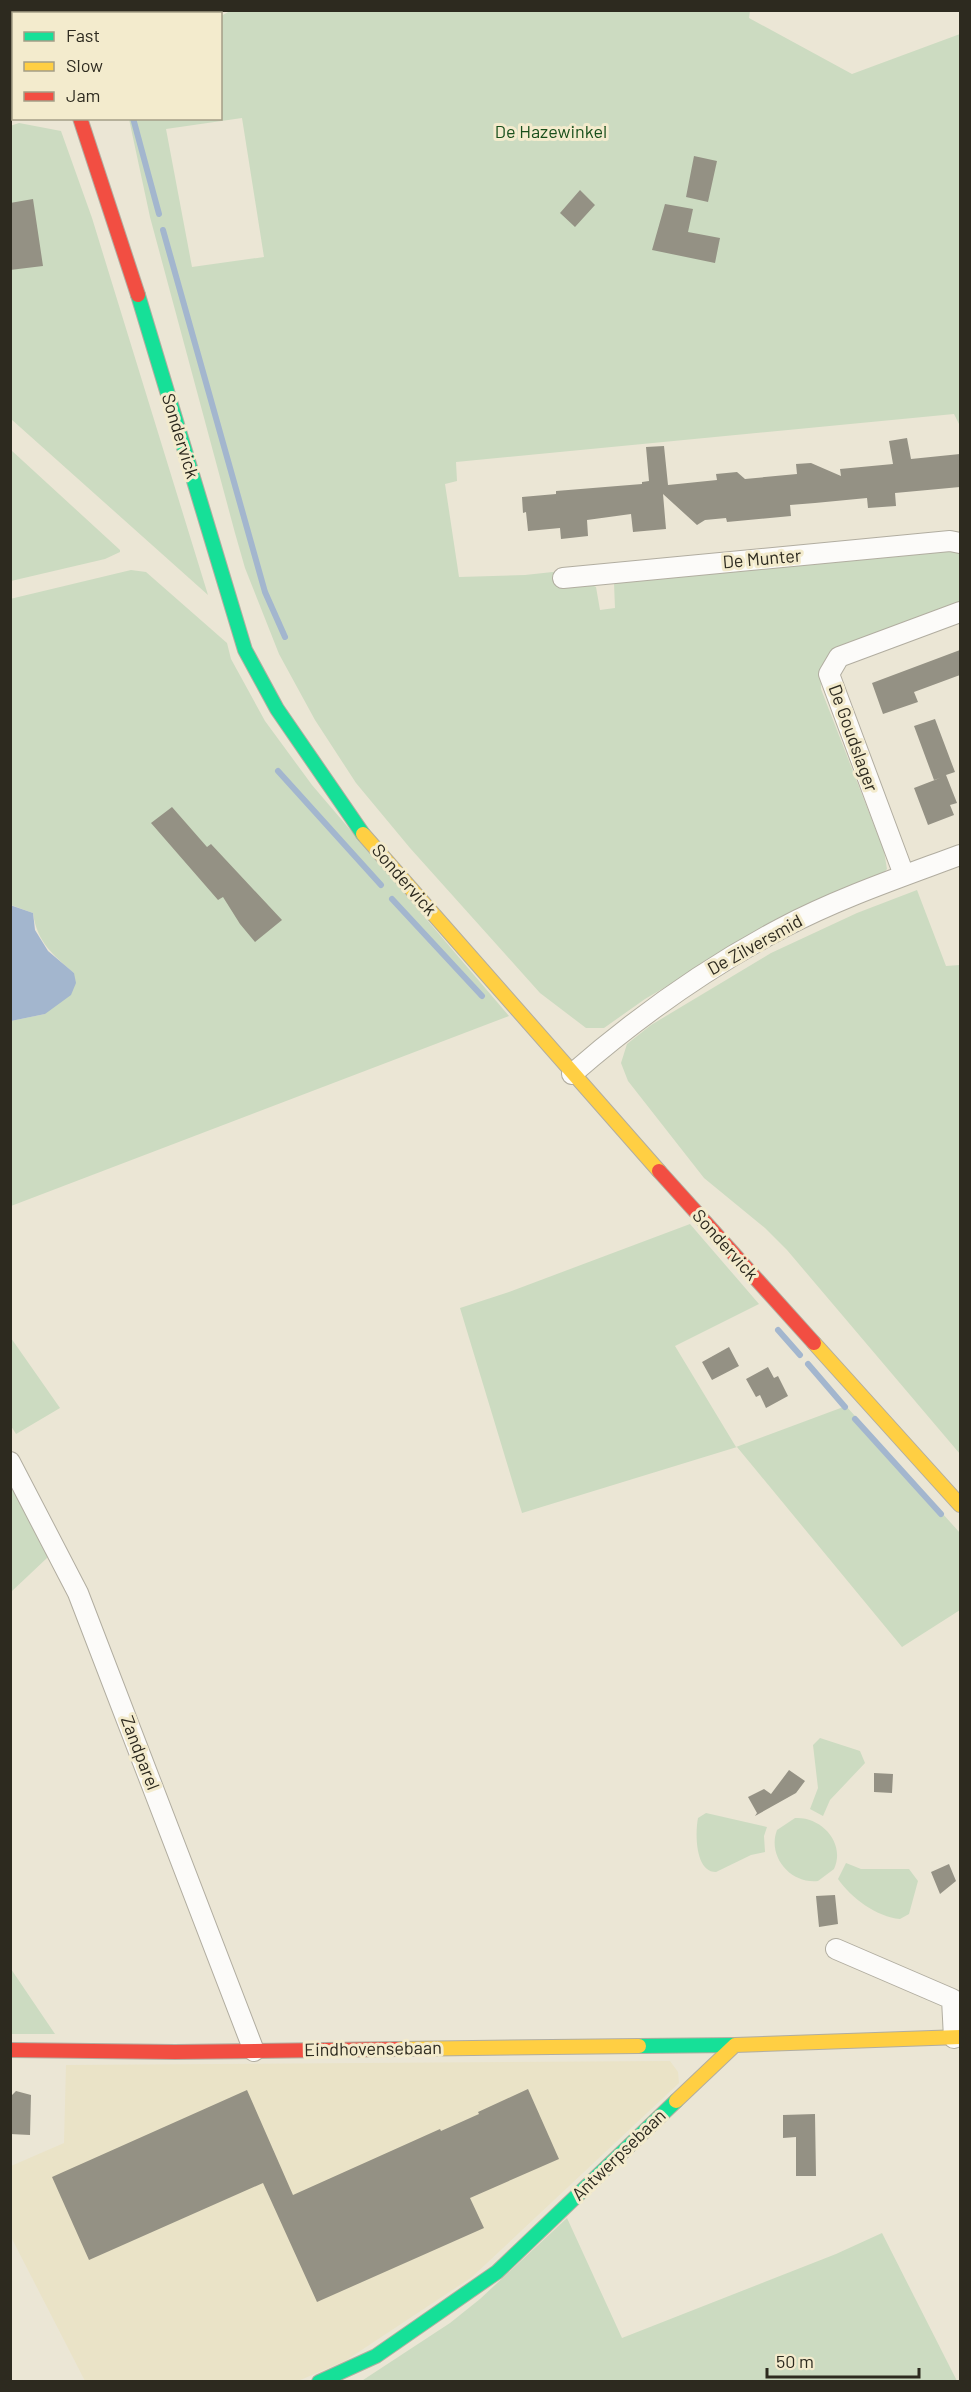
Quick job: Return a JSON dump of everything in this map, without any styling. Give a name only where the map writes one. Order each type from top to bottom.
[{"type":"street","name":"Sondervick","points":[[81,120],[117,226],[245,650],[278,710],[355,825],[572,1074],[960,1505]]},
{"type":"street","name":"De Munter","points":[[562,578],[950,541],[960,543]]},
{"type":"street","name":"De Goudslager","points":[[904,875],[829,674],[839,657],[960,612]]},
{"type":"street","name":"De Zilversmid","points":[[572,1074],[698,977],[783,927],[904,875],[960,855]]},
{"type":"street","name":"Zandparel","points":[[10,1462],[78,1593],[254,2051]]},
{"type":"street","points":[[735,2045],[957,2038],[952,1999],[836,1949]]},
{"type":"street","name":"Eindhovensebaan","points":[[10,2050],[254,2051],[735,2045]]},
{"type":"street","name":"Antwerpsebaan","points":[[319,2382],[376,2356],[497,2272],[735,2045]]},
{"type":"shaded area","points":[[670,2061],[678,2072],[679,2083],[472,2277],[345,2361],[298,2381],[85,2381],[11,2237],[11,2166],[64,2143],[66,2065]]},
{"type":"green space","name":"De Hazewinkel","points":[[230,11],[750,11],[749,18],[852,74],[960,34],[960,426],[954,414],[456,462],[457,481],[445,484],[459,577],[525,575],[562,571],[596,587],[600,610],[615,608],[614,583],[941,548],[960,552],[960,603],[838,649],[828,657],[823,666],[821,689],[884,851],[887,869],[880,877],[744,941],[645,999],[604,1028],[586,1028],[540,993],[410,848],[356,783],[315,720],[279,654],[245,568],[150,217],[129,120],[222,120],[222,15]],"holes":[[[242,118],[264,257],[192,267],[166,129]]]},
{"type":"green space","points":[[19,123],[61,131],[92,218],[208,595],[11,419],[10,126]]},
{"type":"green space","points":[[11,450],[120,552],[105,559],[11,581]]},
{"type":"green space","points":[[131,570],[146,572],[227,643],[231,659],[265,721],[312,785],[509,1016],[11,1206],[11,1021],[45,1014],[74,973],[53,954],[42,940],[33,913],[11,905],[10,599]]},
{"type":"green space","points":[[917,890],[946,966],[960,965],[960,1454],[787,1250],[765,1228],[704,1178],[628,1081],[621,1063],[627,1044],[651,1025],[771,953],[857,913]]},
{"type":"green space","points":[[690,1224],[759,1304],[675,1346],[736,1447],[846,1406],[960,1533],[960,1610],[902,1647],[737,1447],[522,1513],[460,1308]]},
{"type":"green space","points":[[11,1338],[60,1408],[16,1434],[11,1426]]},
{"type":"green space","points":[[10,1483],[48,1552],[47,1558],[11,1592]]},
{"type":"green space","points":[[820,1738],[860,1751],[865,1763],[830,1800],[823,1816],[810,1809],[818,1788],[813,1745]]},
{"type":"green space","points":[[706,1813],[767,1827],[764,1836],[765,1852],[751,1855],[716,1872],[709,1870],[700,1859],[697,1842],[698,1818]]},
{"type":"green space","points":[[795,1818],[814,1821],[829,1833],[834,1841],[837,1859],[834,1869],[818,1881],[798,1878],[783,1866],[778,1858],[775,1849],[777,1830]]},
{"type":"green space","points":[[846,1863],[861,1869],[909,1869],[918,1881],[909,1914],[900,1919],[882,1915],[857,1899],[838,1879]]},
{"type":"green space","points":[[11,1969],[55,2034],[11,2034]]},
{"type":"green space","points":[[567,2218],[622,2338],[836,2254],[882,2233],[957,2381],[360,2382],[450,2323],[480,2299]]},
{"type":"water","points":[[10,905],[33,913],[35,930],[48,951],[74,973],[76,983],[71,995],[45,1014],[11,1021]]},
{"type":"building","points":[[694,156],[717,161],[708,202],[686,197]]},
{"type":"building","points":[[580,190],[595,205],[575,227],[560,213]]},
{"type":"building","points":[[33,199],[43,266],[10,270],[10,203]]},
{"type":"building","points":[[665,204],[693,209],[688,232],[720,238],[715,263],[652,250]]},
{"type":"building","points":[[907,438],[911,459],[960,454],[960,487],[895,493],[896,506],[868,508],[867,498],[790,505],[791,516],[727,522],[726,518],[705,520],[697,525],[663,494],[666,529],[633,532],[631,514],[587,520],[588,536],[561,539],[560,528],[528,531],[526,512],[523,513],[522,497],[556,494],[556,491],[642,484],[642,482],[649,481],[646,447],[664,446],[668,485],[717,480],[716,474],[737,472],[745,479],[797,474],[796,464],[811,463],[841,476],[840,469],[893,464],[889,441]]},
{"type":"building","points":[[960,650],[960,675],[914,692],[918,702],[883,714],[872,683]]},
{"type":"building","points":[[935,719],[955,772],[946,775],[957,803],[950,805],[954,815],[928,825],[914,788],[940,778],[934,780],[914,726]]},
{"type":"building","points":[[172,807],[207,847],[211,844],[282,920],[255,942],[223,897],[218,900],[151,823]]},
{"type":"building","points":[[729,1347],[739,1366],[712,1380],[702,1362]]},
{"type":"building","points":[[768,1367],[774,1378],[778,1376],[788,1396],[766,1408],[760,1395],[756,1397],[746,1379]]},
{"type":"building","points":[[789,1770],[805,1781],[796,1793],[755,1816],[757,1813],[748,1797],[764,1789],[771,1794]]},
{"type":"building","points":[[874,1773],[893,1774],[892,1793],[874,1792]]},
{"type":"building","points":[[949,1864],[956,1881],[940,1894],[931,1872]]},
{"type":"building","points":[[835,1895],[838,1924],[819,1927],[816,1896]]},
{"type":"building","points":[[528,2089],[559,2159],[470,2198],[484,2228],[317,2302],[263,2183],[89,2260],[52,2177],[247,2090],[293,2195],[440,2129],[441,2131],[479,2114],[478,2112]]},
{"type":"building","points":[[16,2091],[31,2095],[30,2135],[10,2134],[10,2097]]},
{"type":"building","points":[[815,2114],[816,2176],[796,2176],[796,2137],[783,2138],[783,2115]]},
{"type":"waterway","points":[[134,120],[159,214]]},
{"type":"waterway","points":[[163,230],[265,592],[285,637]]},
{"type":"waterway","points":[[278,771],[381,885]]},
{"type":"waterway","points":[[392,899],[482,996]]},
{"type":"waterway","points":[[778,1330],[800,1355]]},
{"type":"waterway","points":[[808,1364],[845,1407]]},
{"type":"waterway","points":[[855,1419],[941,1514]]},
{"type":"traffic: fast","points":[[138,295],[245,650],[277,709],[363,834]]},
{"type":"traffic: fast","points":[[639,2046],[735,2045]]},
{"type":"traffic: fast","points":[[319,2382],[376,2356],[497,2272],[676,2101]]},
{"type":"traffic: slow","points":[[38,12],[42,10]]},
{"type":"traffic: slow","points":[[156,12],[159,10]]},
{"type":"traffic: slow","points":[[10,43],[12,38]]},
{"type":"traffic: slow","points":[[10,58],[12,62]]},
{"type":"traffic: slow","points":[[363,834],[659,1171]]},
{"type":"traffic: slow","points":[[814,1343],[960,1505]]},
{"type":"traffic: slow","points":[[676,2101],[735,2045],[960,2037]]},
{"type":"traffic: slow","points":[[397,2049],[639,2046]]},
{"type":"traffic: jam","points":[[81,120],[138,295]]},
{"type":"traffic: jam","points":[[659,1171],[814,1343]]},
{"type":"traffic: jam","points":[[10,2050],[175,2052],[397,2049]]}]
